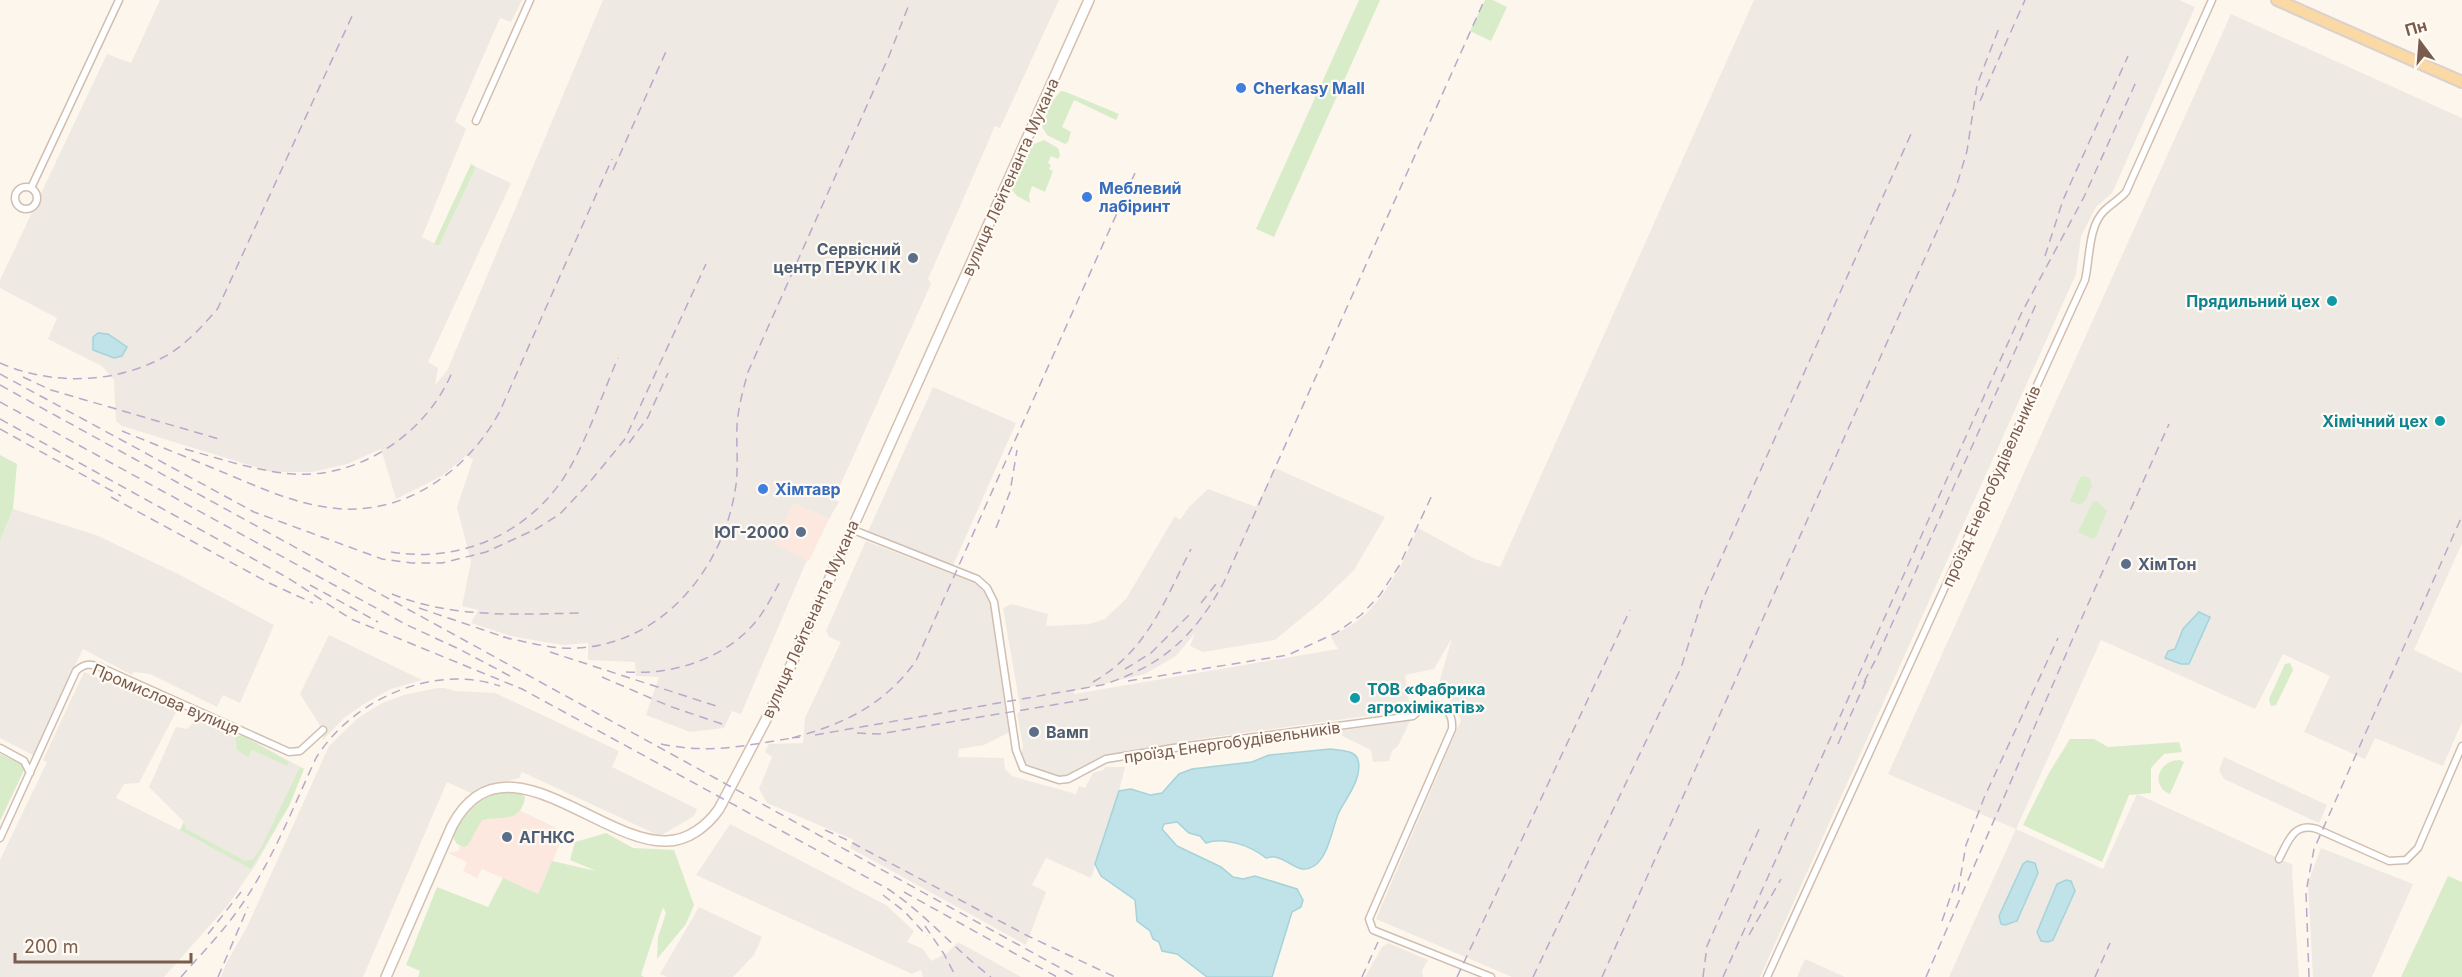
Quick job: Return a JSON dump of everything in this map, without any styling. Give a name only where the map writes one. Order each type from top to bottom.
[{"type":"main road","name":"вулиця Лейтенанта Мукана","points":[[386,977],[450,830],[464,808],[480,796],[504,787],[528,790],[632,834],[657,841],[683,838],[707,823],[725,800],[770,712],[850,529],[1089,0]]},
{"type":"main road","points":[[2277,0],[2462,82]]},
{"type":"street","points":[[31,188],[119,0]]},
{"type":"street","points":[[476,121],[530,0]]},
{"type":"street","name":"проїзд Енергобудівельників","points":[[1767,977],[2085,280],[2096,225],[2103,211],[2126,192],[2212,0]]},
{"type":"street","name":"проїзд Енергобудівельників","points":[[850,529],[977,579],[987,588],[997,614],[1016,750],[1023,768],[1030,772],[1059,780],[1068,779],[1106,759],[1413,716],[1422,708],[1432,705],[1448,710],[1453,719],[1452,729],[1369,919],[1373,930],[1491,977]]},
{"type":"street","name":"Промислова вулиця","points":[[0,838],[76,671],[81,666],[92,664],[289,752],[300,751],[323,730]]},
{"type":"street","points":[[2279,859],[2291,835],[2305,827],[2317,829],[2389,861],[2406,860],[2418,848],[2462,746]]},
{"type":"street","points":[[0,747],[24,761],[30,774]]},
{"type":"shaded area","points":[[160,0],[522,0],[511,22],[500,18],[455,121],[466,129],[422,237],[439,246],[476,167],[511,183],[428,362],[438,368],[435,385],[447,371],[603,0],[1059,0],[1000,128],[995,126],[928,279],[931,284],[834,499],[839,502],[829,519],[795,504],[791,507],[774,544],[807,560],[741,714],[732,711],[724,728],[690,732],[646,715],[659,677],[636,676],[635,662],[588,660],[588,643],[564,645],[538,641],[511,636],[471,623],[478,610],[462,606],[471,562],[457,507],[473,460],[467,455],[442,476],[396,499],[381,449],[347,464],[312,472],[271,472],[122,426],[116,421],[114,380],[102,366],[48,339],[57,318],[0,288],[0,280],[107,54],[131,63]]},
{"type":"shaded area","points":[[1754,0],[2179,0],[2195,7],[2112,193],[2096,207],[2081,236],[2076,274],[1760,977],[1512,977],[1376,919],[1461,720],[1439,683],[1452,638],[1434,669],[1405,675],[1410,710],[1198,739],[1125,755],[1101,757],[1066,777],[1056,777],[1027,767],[1021,760],[1023,746],[1017,713],[1021,712],[1003,608],[1012,604],[1048,614],[1046,626],[1089,624],[1105,619],[1126,599],[1175,516],[1180,520],[1189,507],[1208,489],[1256,507],[1275,468],[1385,517],[1354,570],[1321,602],[1275,640],[1203,652],[1190,646],[1195,633],[1176,656],[1145,674],[1074,691],[1074,694],[1338,649],[1331,637],[1356,622],[1384,593],[1400,567],[1418,528],[1475,559],[1500,567]]},
{"type":"shaded area","points":[[2231,14],[2462,118],[2462,543],[2414,650],[2462,673],[2462,722],[2443,766],[2375,738],[2365,759],[2304,732],[2330,676],[2283,654],[2255,709],[2101,640],[2016,829],[1888,774]]},
{"type":"shaded area","points":[[933,387],[1016,423],[951,570],[867,534]]},
{"type":"shaded area","points":[[795,504],[829,519],[809,561],[773,544],[791,507]]},
{"type":"shaded area","points":[[13,509],[96,535],[178,574],[274,625],[240,703],[223,695],[217,707],[150,674],[133,672],[132,675],[83,649],[33,755],[0,738],[0,541]]},
{"type":"shaded area","points":[[866,541],[980,585],[991,604],[1010,732],[984,745],[959,749],[958,757],[1004,758],[1005,769],[1012,776],[1076,794],[1079,786],[1085,788],[1093,773],[1105,767],[1125,767],[1091,878],[1046,858],[1032,885],[1046,892],[1026,945],[850,848],[854,840],[767,803],[759,789],[772,757],[765,752],[769,744],[803,743],[805,718],[841,642],[829,637],[826,631]]},
{"type":"shaded area","points":[[329,635],[422,680],[391,689],[364,704],[344,718],[323,740],[319,724],[300,694]]},
{"type":"shaded area","points":[[84,672],[178,708],[139,783],[124,784],[116,798],[180,830],[184,822],[149,787],[176,727],[188,729],[195,719],[235,737],[242,735],[304,769],[289,806],[256,864],[228,905],[164,977],[0,977],[0,860],[47,762],[43,760]]},
{"type":"shaded area","points":[[437,688],[495,693],[619,751],[612,767],[697,809],[694,816],[660,836],[522,772],[519,778],[494,784],[473,794],[447,782],[363,977],[221,977],[248,925],[329,746],[358,718],[382,703],[404,695]]},
{"type":"shaded area","points":[[1410,721],[1398,746],[1392,751],[1389,761],[1373,762],[1371,750],[1342,736],[1343,730]]},
{"type":"shaded area","points":[[2224,757],[2327,805],[2319,823],[2224,779],[2219,770]]},
{"type":"shaded area","points":[[2137,794],[2293,865],[2299,977],[1949,977],[2016,829],[2103,869]]},
{"type":"shaded area","points":[[521,811],[565,832],[538,894],[482,869],[477,878],[463,871],[467,862],[448,853],[459,851],[463,819]]},
{"type":"shaded area","points":[[730,824],[886,905],[914,931],[907,942],[923,949],[931,961],[947,953],[958,942],[1021,977],[923,977],[921,970],[912,974],[696,875]]},
{"type":"shaded area","points":[[2321,848],[2413,884],[2372,977],[2313,977],[2308,883]]},
{"type":"shaded area","points":[[699,907],[762,937],[754,955],[733,977],[667,977],[660,974]]},
{"type":"shaded area","points":[[1388,943],[1428,960],[1422,971],[1423,977],[1365,977],[1382,947]]},
{"type":"shaded area","points":[[1805,959],[1845,977],[1797,977]]},
{"type":"green space","points":[[1359,0],[1380,0],[1274,237],[1256,229]]},
{"type":"green space","points":[[1485,0],[1493,0],[1507,7],[1491,41],[1470,31]]},
{"type":"green space","points":[[1061,91],[1119,114],[1116,120],[1074,100],[1062,127],[1071,132],[1065,144],[1047,135],[1042,127],[1049,105]]},
{"type":"green space","points":[[1044,140],[1058,148],[1060,155],[1058,159],[1051,156],[1048,163],[1051,165],[1049,169],[1053,171],[1045,192],[1032,186],[1029,195],[1030,203],[1017,196],[1012,190],[1032,145]]},
{"type":"green space","points":[[471,164],[476,167],[439,246],[434,244]]},
{"type":"green space","points":[[0,455],[17,464],[13,509],[0,541]]},
{"type":"green space","points":[[2085,476],[2090,479],[2092,486],[2085,501],[2080,505],[2070,501],[2080,478]]},
{"type":"green space","points":[[2093,501],[2098,502],[2107,511],[2093,539],[2078,532]]},
{"type":"green space","points":[[2290,663],[2293,670],[2276,705],[2271,706],[2269,699],[2285,664]]},
{"type":"green space","points":[[242,735],[289,762],[287,766],[252,750],[248,757],[237,750],[235,737]]},
{"type":"green space","points":[[2070,739],[2094,739],[2108,747],[2179,742],[2182,752],[2164,754],[2151,768],[2151,793],[2129,795],[2102,862],[2023,825],[2049,773]]},
{"type":"green space","points":[[0,754],[26,766],[0,821]]},
{"type":"green space","points":[[2180,760],[2184,762],[2170,794],[2160,785],[2159,774],[2166,764]]},
{"type":"green space","points":[[300,767],[304,769],[289,806],[251,869],[180,830],[184,822],[186,829],[245,861],[253,859],[260,850]]},
{"type":"green space","points":[[501,792],[523,794],[525,798],[519,812],[509,817],[482,820],[468,845],[464,847],[457,844],[454,839],[456,830],[464,815],[477,803]]},
{"type":"green space","points":[[606,833],[633,848],[674,850],[694,905],[686,924],[657,959],[658,937],[666,913],[663,907],[641,975],[644,977],[418,977],[420,971],[406,965],[437,887],[488,907],[503,878],[538,894],[552,861],[596,871],[570,860],[575,842]]},
{"type":"green space","points":[[2448,876],[2462,882],[2462,977],[2401,977]]},
{"type":"water","points":[[98,333],[108,334],[127,347],[122,356],[114,358],[93,350],[93,337]]},
{"type":"water","points":[[2199,612],[2210,617],[2189,664],[2181,664],[2165,658],[2168,651],[2175,649],[2183,629]]},
{"type":"water","points":[[1330,749],[1354,754],[1358,760],[1358,774],[1339,812],[1327,849],[1319,861],[1309,869],[1299,868],[1280,858],[1266,858],[1245,846],[1221,841],[1206,843],[1200,836],[1189,833],[1177,822],[1164,824],[1162,829],[1177,846],[1221,867],[1233,877],[1243,879],[1255,876],[1297,889],[1303,900],[1301,907],[1292,912],[1272,977],[1207,977],[1177,954],[1162,951],[1159,942],[1153,939],[1150,931],[1137,921],[1135,900],[1101,876],[1095,864],[1119,791],[1131,789],[1150,795],[1162,793],[1179,774],[1192,769],[1252,762],[1269,755]]},
{"type":"water","points":[[2027,861],[2035,863],[2038,873],[2017,921],[2001,924],[1999,916],[2023,864]]},
{"type":"water","points":[[2066,880],[2071,881],[2075,891],[2053,940],[2041,941],[2037,932],[2057,884]]},
{"type":"railway","points":[[1980,101],[2025,0]]},
{"type":"railway","points":[[815,735],[1102,685],[1142,669],[1159,659],[1188,634],[1201,619],[1224,582],[1484,1]]},
{"type":"railway","points":[[503,637],[561,648],[594,646],[625,638],[653,623],[677,603],[698,579],[715,552],[727,522],[735,491],[738,419],[748,372],[889,56],[908,7]]},
{"type":"railway","points":[[0,363],[19,370],[60,378],[101,377],[122,373],[160,359],[177,349],[199,330],[218,308],[353,14]]},
{"type":"railway","points":[[1602,977],[1955,191],[1967,151],[1977,85],[1999,28]]},
{"type":"railway","points":[[613,170],[668,47]]},
{"type":"railway","points":[[2045,256],[2063,200],[2128,56]]},
{"type":"railway","points":[[1723,977],[2021,314],[2084,197],[2136,82]]},
{"type":"railway","points":[[1533,977],[1681,668],[1702,601],[1911,134]]},
{"type":"railway","points":[[122,431],[269,491],[319,506],[359,509],[384,505],[408,497],[431,485],[470,453],[487,433],[500,411],[612,159]]},
{"type":"railway","points":[[792,738],[829,726],[861,711],[890,690],[916,661],[1135,173]]},
{"type":"railway","points":[[0,374],[254,512],[382,559],[412,563],[442,563],[486,552],[536,529],[560,514],[589,483],[625,439],[706,264]]},
{"type":"railway","points":[[1864,682],[2038,300]]},
{"type":"railway","points":[[391,552],[441,553],[465,549],[488,541],[529,516],[547,499],[571,465],[586,436],[618,358]]},
{"type":"railway","points":[[185,449],[239,464],[293,474],[318,473],[343,468],[390,447],[410,431],[442,392],[453,370]]},
{"type":"railway","points":[[629,443],[648,417],[668,373]]},
{"type":"railway","points":[[23,377],[51,390],[219,439]]},
{"type":"railway","points":[[0,385],[1077,977]]},
{"type":"railway","points":[[0,402],[407,625],[510,676]]},
{"type":"railway","points":[[0,419],[288,578],[351,619],[522,689],[888,889],[991,977]]},
{"type":"railway","points":[[1926,977],[2080,622],[2169,424]]},
{"type":"railway","points":[[0,429],[121,496]]},
{"type":"railway","points":[[996,528],[1010,492],[1017,450]]},
{"type":"railway","points":[[1128,681],[1288,655],[1336,633],[1361,615],[1380,595],[1399,566],[1433,493]]},
{"type":"railway","points":[[111,497],[269,583],[313,603]]},
{"type":"railway","points":[[2309,977],[2306,892],[2314,849],[2462,516]]},
{"type":"railway","points":[[1093,682],[1112,670],[1141,640],[1162,606],[1191,549]]},
{"type":"railway","points":[[626,672],[677,668],[726,648],[757,621],[782,578]]},
{"type":"railway","points":[[1201,603],[1216,584]]},
{"type":"railway","points":[[310,585],[378,622]]},
{"type":"railway","points":[[392,594],[439,608],[463,611],[510,614],[583,613]]},
{"type":"railway","points":[[419,608],[510,639]]},
{"type":"railway","points":[[1457,977],[1630,610]]},
{"type":"railway","points":[[1125,669],[1151,653],[1189,615]]},
{"type":"railway","points":[[1958,891],[1966,845],[1984,798],[2058,638]]},
{"type":"railway","points":[[550,652],[716,706]]},
{"type":"railway","points":[[1838,744],[1868,676]]},
{"type":"railway","points":[[602,677],[669,706],[725,725]]},
{"type":"railway","points":[[181,977],[225,927],[250,892],[280,836],[316,758],[331,737],[372,704],[422,683],[448,679],[474,680],[500,686]]},
{"type":"railway","points":[[857,733],[879,734],[1094,698]]},
{"type":"railway","points":[[661,744],[698,749],[748,745],[800,737]]},
{"type":"railway","points":[[1703,977],[1707,946],[1760,827]]},
{"type":"railway","points":[[825,830],[1028,936],[1115,977]]},
{"type":"railway","points":[[1749,935],[1781,879]]},
{"type":"railway","points":[[1942,921],[1956,881]]},
{"type":"railway","points":[[208,934],[241,892]]},
{"type":"railway","points":[[904,892],[1057,977]]},
{"type":"railway","points":[[883,895],[905,912],[927,936]]},
{"type":"railway","points":[[218,977],[248,907]]},
{"type":"railway","points":[[925,926],[956,977]]},
{"type":"railway","points":[[1362,977],[1378,942]]},
{"type":"railway","points":[[2095,977],[2110,943]]},
{"type":"place","name":"Cherkasy Mall","points":[[1241,88]]},
{"type":"place","name":"Меблевий лабіринт","points":[[1087,197]]},
{"type":"place","name":"Сервісний центр ГЕРУК І К","points":[[913,258]]},
{"type":"place","name":"Прядильний цех","points":[[2332,301]]},
{"type":"place","name":"Хімічний цех","points":[[2440,421]]},
{"type":"place","name":"Хімтавр","points":[[763,489]]},
{"type":"place","name":"ЮГ-2000","points":[[801,532]]},
{"type":"place","name":"ХімТон","points":[[2126,564]]},
{"type":"place","name":"ТОВ «Фабрика агрохімікатів»","points":[[1355,698]]},
{"type":"place","name":"Вамп","points":[[1034,732]]},
{"type":"place","name":"АГНКС","points":[[507,837]]}]
